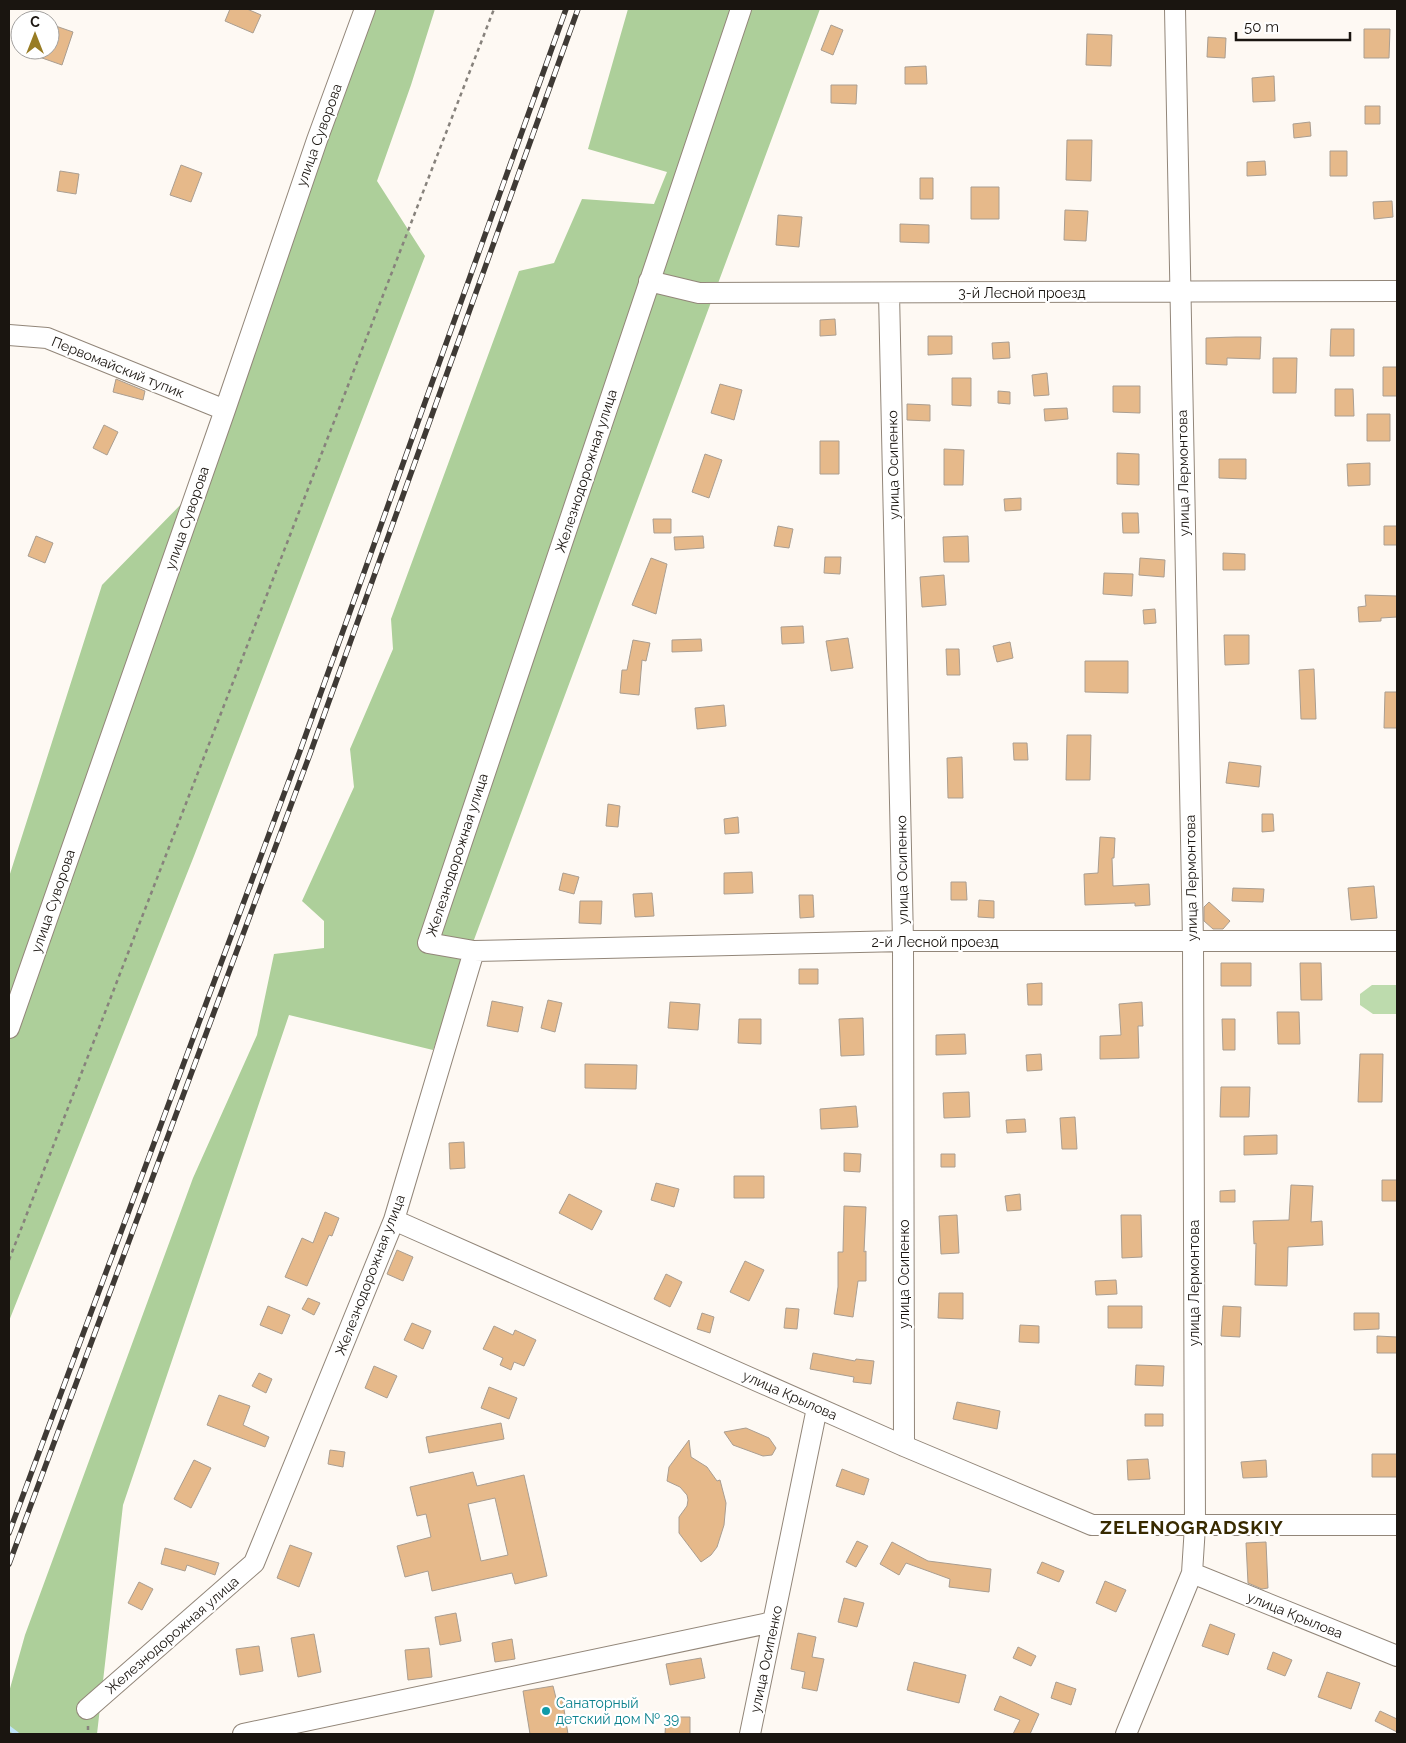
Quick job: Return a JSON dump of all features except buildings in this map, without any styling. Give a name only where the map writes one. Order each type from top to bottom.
[{"type":"street","name":"улица Суворова","points":[[9,1028],[225,410],[317,140],[365,9]]},
{"type":"street","name":"Железнодорожная улица","points":[[87,1710],[254,1563],[394,1220],[474,951],[428,943],[741,9]]},
{"type":"street","name":"улица Лермонтова","points":[[1126,1734],[1192,1573],[1195,1526],[1193,942],[1175,9]]},
{"type":"street","name":"3-й Лесной проезд","points":[[649,281],[699,293],[1397,291]]},
{"type":"street","name":"улица Осипенко","points":[[889,293],[904,941],[904,1446]]},
{"type":"street","name":"Первомайский тупик","points":[[9,335],[47,338],[225,410]]},
{"type":"street","name":"2-й Лесной проезд","points":[[474,951],[904,941],[1397,941]]},
{"type":"street","name":"улица Крылова","points":[[394,1220],[817,1408],[1092,1526],[1397,1525]]},
{"type":"street","name":"улица Осипенко","points":[[750,1734],[817,1408]]},
{"type":"street","name":"улица Крылова","points":[[1192,1573],[1397,1656]]},
{"type":"street","points":[[243,1734],[773,1622]]},
{"type":"path","points":[[9,1260],[494,9]]},
{"type":"green space","points":[[371,9],[435,9],[411,85],[377,181],[425,256],[194,856],[9,1321],[9,877],[102,585],[192,493]]},
{"type":"green space","points":[[628,9],[820,9],[433,1050],[289,1015],[123,1505],[97,1734],[9,1734],[9,1692],[25,1635],[193,1178],[257,1035],[274,954],[324,948],[324,921],[302,901],[354,787],[350,749],[393,649],[391,619],[519,271],[554,263],[582,199],[654,204],[667,172],[588,149]]},
{"type":"green space","points":[[1372,985],[1397,985],[1397,1014],[1373,1014],[1360,1005],[1360,994]]},
{"type":"waterway","points":[[9,1728],[17,1734]]},
{"type":"railway","points":[[9,1533],[300,751],[566,9]]},
{"type":"railway","points":[[9,1564],[310,754],[578,9]]},
{"type":"place","name":"Санаторный детский дом № 39","points":[[546,1711]]},
{"type":"district","name":"ZELENOGRADSKIY","points":[[1192,1527]]}]
